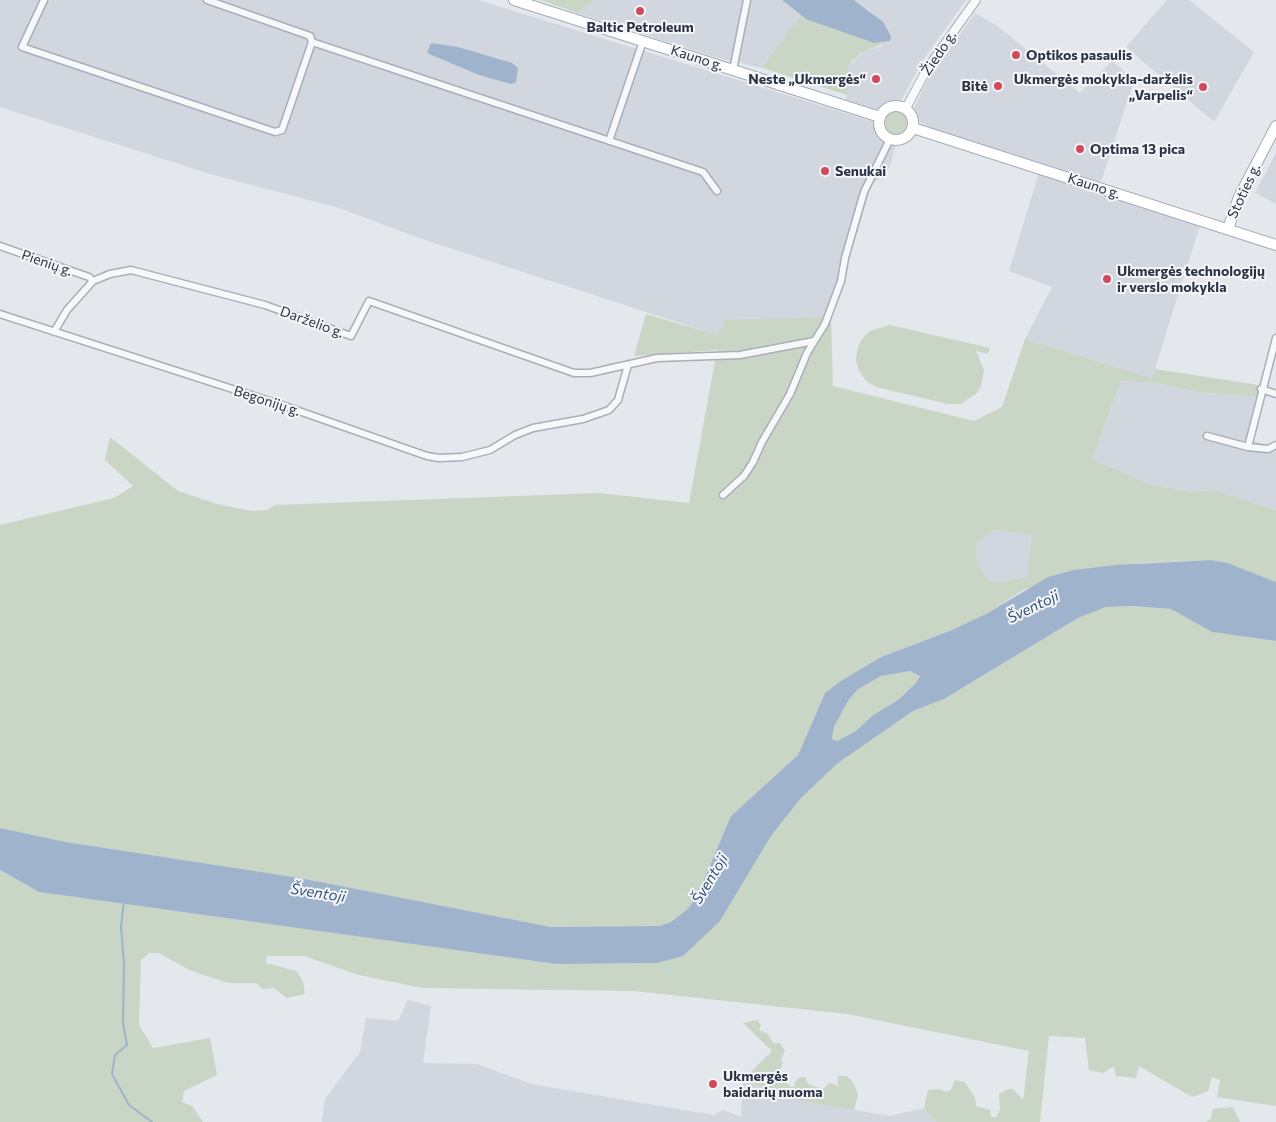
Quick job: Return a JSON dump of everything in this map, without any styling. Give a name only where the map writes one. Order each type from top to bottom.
[{"type":"main road","name":"Kauno g.","points":[[514,0],[880,117]]},
{"type":"main road","points":[[898,105],[906,108],[912,117],[913,128],[906,137],[898,140],[890,139],[880,128],[880,117],[884,110],[890,106],[898,105]]},
{"type":"main road","name":"Stoties g.","points":[[1228,229],[1239,197],[1276,126]]},
{"type":"main road","name":"Kauno g.","points":[[913,128],[1276,245]]},
{"type":"street","points":[[44,0],[22,47],[275,132],[282,130],[312,42],[310,36],[207,0]]},
{"type":"street","points":[[733,70],[747,0]]},
{"type":"street","name":"Žiedo g.","points":[[906,108],[926,69],[976,0]]},
{"type":"street","points":[[609,140],[643,41]]},
{"type":"street","points":[[312,42],[703,172],[718,191]]},
{"type":"street","points":[[723,495],[744,476],[753,462],[762,442],[790,394],[814,341],[825,324],[841,281],[845,258],[864,192],[890,139]]},
{"type":"street","name":"Pienių g.","points":[[0,246],[88,277],[93,281]]},
{"type":"street","name":"Darželio g.","points":[[54,332],[67,310],[93,281],[110,274],[131,270],[265,305],[351,336],[369,301],[566,371],[590,373],[628,365]]},
{"type":"street","name":"Begonijų g.","points":[[0,314],[279,404],[427,456],[462,458],[490,450],[515,435],[532,428],[583,419],[609,410],[618,400],[628,365]]},
{"type":"street","points":[[1248,447],[1261,389],[1276,338]]},
{"type":"street","points":[[628,365],[657,358],[740,355],[814,341]]},
{"type":"street","points":[[1261,389],[1276,394]]},
{"type":"street","points":[[1207,436],[1248,447],[1268,449],[1276,445]]},
{"type":"shaded area","points":[[0,0],[478,0],[874,122],[880,135],[896,144],[890,166],[871,187],[831,317],[717,335],[425,240],[336,207],[217,176],[0,107]]},
{"type":"shaded area","points":[[595,0],[782,0],[801,14],[762,68],[718,58],[577,13]]},
{"type":"shaded area","points":[[854,0],[966,0],[921,63],[901,101],[877,109],[846,100],[848,67],[863,52],[882,46],[870,11]]},
{"type":"shaded area","name":"Ukmergės mokykla-darželis „Varpelis“","points":[[1167,0],[1189,0],[1254,52],[1214,122],[1126,47]]},
{"type":"shaded area","points":[[975,13],[996,25],[1080,93],[1112,61],[1134,80],[1101,182],[931,128],[918,121],[914,108],[927,81]]},
{"type":"shaded area","points":[[1276,153],[1276,204],[1255,193]]},
{"type":"shaded area","name":"Ukmergės technologijų ir verslo mokykla","points":[[1039,173],[1200,225],[1152,378],[1025,339],[1052,287],[1009,271]]},
{"type":"shaded area","points":[[1121,381],[1155,383],[1198,392],[1262,397],[1251,440],[1269,446],[1276,442],[1276,510],[1214,490],[1191,492],[1152,485],[1092,459]]},
{"type":"shaded area","points":[[994,530],[1033,535],[1027,577],[1000,582],[989,581],[976,561],[977,542]]},
{"type":"shaded area","points":[[408,1000],[431,1006],[423,1063],[477,1064],[531,1084],[713,1115],[723,1110],[741,1117],[743,1080],[797,1100],[890,1116],[924,1108],[936,1122],[322,1122],[325,1099],[360,1052],[366,1018],[398,1021]]},
{"type":"green space","points":[[541,0],[595,0],[577,13]]},
{"type":"green space","points":[[801,14],[806,19],[883,43],[890,41],[863,52],[853,60],[848,67],[847,95],[762,68]]},
{"type":"green space","points":[[897,111],[906,114],[909,123],[906,132],[897,135],[888,132],[885,123],[888,114]]},
{"type":"green space","points":[[646,314],[717,335],[726,320],[831,317],[833,386],[974,421],[1002,407],[1025,339],[1152,378],[1155,369],[1265,386],[1262,397],[1198,392],[1155,383],[1121,381],[1092,459],[1152,485],[1191,492],[1214,490],[1276,510],[1276,582],[1228,563],[1211,560],[1140,563],[1025,589],[986,614],[952,630],[881,657],[825,693],[798,755],[731,816],[699,891],[689,908],[671,922],[659,926],[551,927],[300,878],[66,842],[0,828],[0,525],[114,498],[133,486],[105,460],[110,437],[178,491],[217,504],[252,511],[267,510],[276,505],[599,493],[689,503],[717,350],[634,356]],"holes":[[[994,530],[1032,535],[1027,577],[1000,582],[989,581],[976,561],[977,542]]]},
{"type":"green space","points":[[890,325],[990,348],[988,354],[976,351],[984,370],[981,387],[976,394],[960,404],[948,404],[876,387],[867,382],[859,371],[856,361],[857,350],[861,340],[870,331]]},
{"type":"green space","points":[[1132,606],[1171,609],[1212,632],[1276,641],[1276,1106],[1217,1097],[1220,1080],[1212,1077],[1208,1091],[1192,1097],[1139,1066],[1136,1078],[1116,1076],[1114,1066],[1103,1073],[1089,1070],[1085,1038],[1049,1036],[1040,1122],[936,1122],[924,1108],[928,1090],[940,1089],[946,1092],[951,1090],[955,1080],[965,1082],[975,1098],[976,1106],[990,1110],[991,1117],[996,1117],[1000,1109],[999,1094],[1008,1089],[1013,1089],[1023,1100],[1029,1051],[847,1014],[634,991],[422,988],[359,975],[304,956],[267,956],[266,963],[296,971],[303,981],[305,994],[287,998],[274,988],[263,989],[256,983],[228,983],[189,970],[159,953],[149,953],[141,960],[139,1025],[153,1048],[210,1038],[217,1075],[184,1091],[182,1102],[192,1106],[203,1122],[0,1122],[0,870],[39,892],[556,964],[657,963],[720,921],[771,836],[801,798],[838,763],[913,711],[944,699],[1078,618],[1106,607]]},
{"type":"green space","points":[[910,671],[920,675],[915,684],[898,700],[873,715],[856,731],[837,741],[832,739],[834,727],[848,701],[857,690],[881,676]]},
{"type":"green space","points":[[757,1020],[761,1025],[759,1030],[768,1034],[773,1043],[780,1043],[785,1051],[781,1059],[783,1064],[778,1074],[785,1082],[792,1087],[795,1086],[795,1082],[800,1077],[805,1077],[808,1084],[823,1089],[830,1083],[838,1086],[838,1076],[847,1076],[854,1084],[858,1095],[854,1110],[797,1100],[743,1080],[772,1051],[743,1023]]},
{"type":"green space","points":[[1233,1107],[1240,1122],[1205,1122],[1211,1119],[1213,1109]]},
{"type":"water","points":[[782,0],[854,0],[883,22],[891,36],[890,41],[874,43],[806,19]]},
{"type":"water","points":[[431,43],[458,47],[512,63],[518,68],[516,82],[511,84],[479,75],[427,53]]},
{"type":"water","name":"Šventoji","points":[[1211,560],[1228,563],[1276,582],[1276,641],[1212,632],[1171,609],[1132,606],[1106,607],[1078,618],[944,699],[913,711],[838,763],[801,798],[771,836],[720,921],[683,956],[657,963],[556,964],[39,892],[0,870],[0,828],[66,842],[300,878],[551,927],[659,926],[671,922],[689,908],[699,891],[731,816],[798,755],[825,693],[881,657],[952,630],[986,614],[1048,577],[1074,570],[1116,565]],"holes":[[[910,671],[920,676],[915,684],[898,700],[873,715],[856,731],[837,741],[832,739],[834,727],[848,701],[857,690],[881,676]]]},
{"type":"waterway","points":[[124,901],[121,926],[124,965],[123,1023],[127,1045],[115,1055],[112,1074],[129,1105],[152,1122]]},
{"type":"place","name":"Baltic Petroleum","points":[[640,11]]},
{"type":"place","name":"Optikos pasaulis","points":[[1016,55]]},
{"type":"place","name":"Neste „Ukmergės“","points":[[876,79]]},
{"type":"place","name":"Bitė","points":[[998,86]]},
{"type":"place","name":"Ukmergės mokykla-darželis „Varpelis“","points":[[1203,87]]},
{"type":"place","name":"Optima 13 pica","points":[[1080,149]]},
{"type":"place","name":"Senukai","points":[[825,171]]},
{"type":"place","name":"Ukmergės technologijų ir verslo mokykla","points":[[1107,279]]},
{"type":"place","name":"Ukmergės baidarių nuoma","points":[[713,1084]]}]
